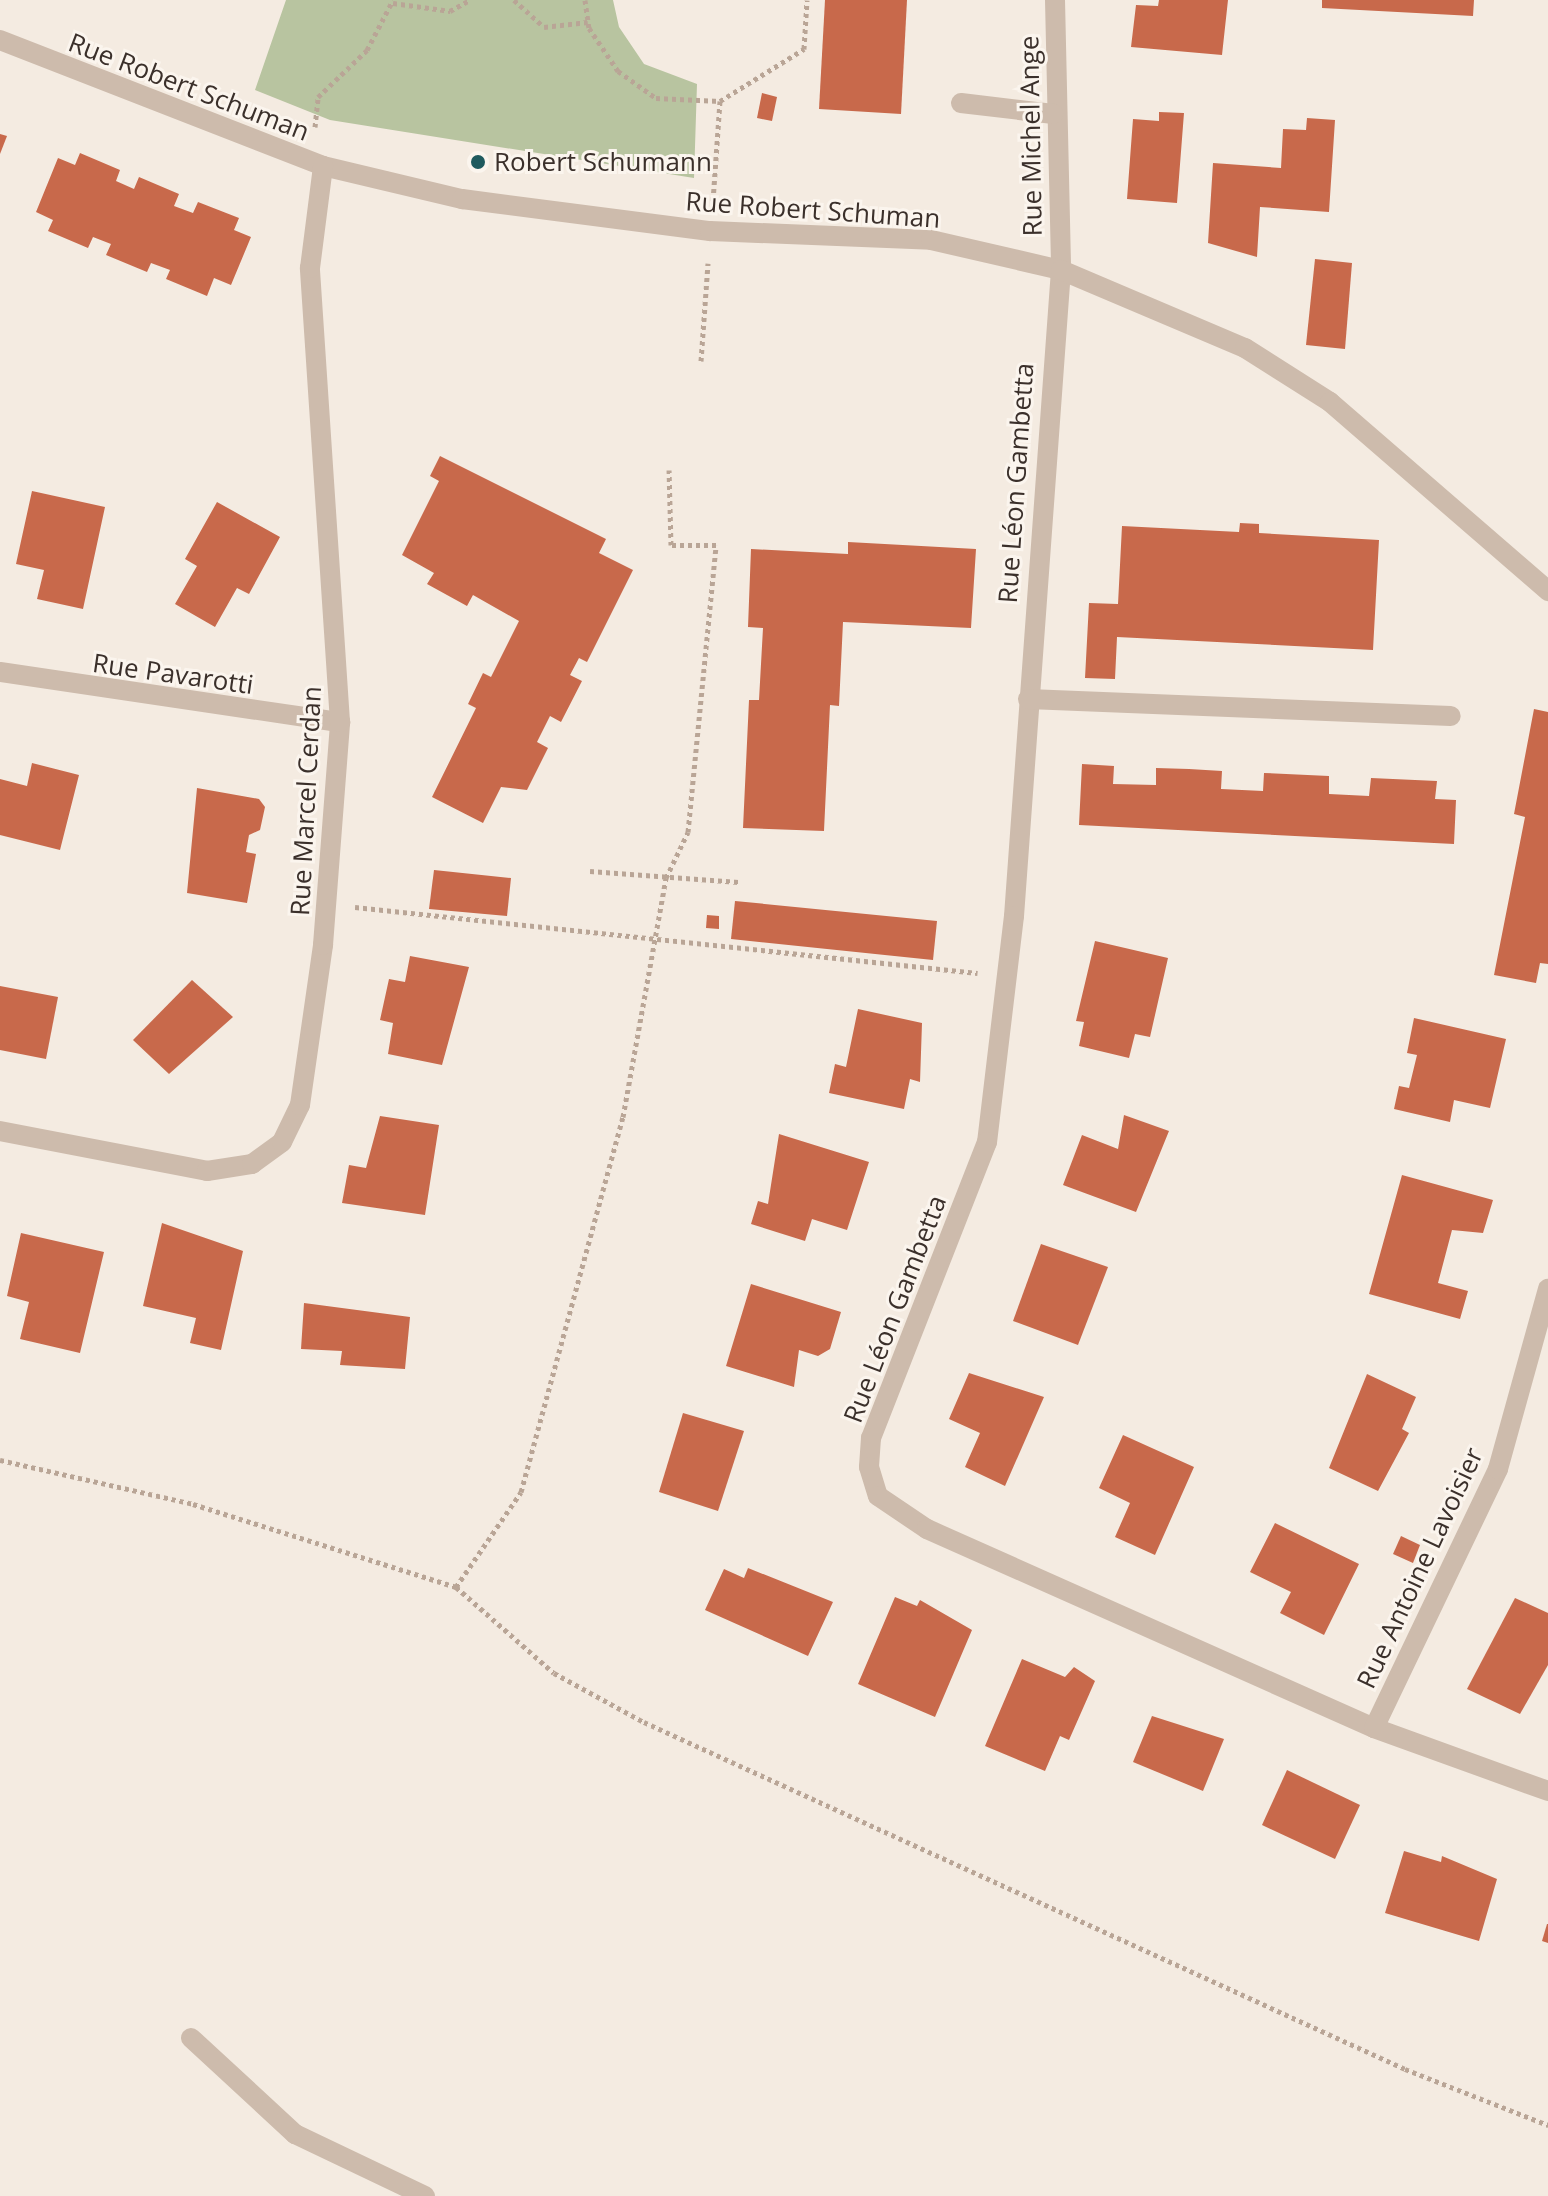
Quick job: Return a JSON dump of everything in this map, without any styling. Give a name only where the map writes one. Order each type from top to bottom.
[{"type":"street","name":"Rue Michel Ange","points":[[1055,0],[1053,114],[1061,270]]},
{"type":"street","name":"Rue Robert Schuman","points":[[0,40],[317,163],[462,199],[710,231],[931,240],[1061,270],[1245,348],[1330,402],[1548,591]]},
{"type":"street","points":[[961,103],[1053,114]]},
{"type":"street","name":"Rue Marcel Cerdan","points":[[0,1131],[207,1171],[252,1164],[282,1142],[300,1105],[328,904],[340,722],[310,268],[317,163]]},
{"type":"street","name":"Rue Léon Gambetta","points":[[1061,270],[1006,976],[987,1142],[871,1438],[869,1467],[878,1496],[927,1529],[1102,1612],[1374,1728],[1548,1791]]},
{"type":"street","name":"Rue Pavarotti","points":[[0,672],[340,722]]},
{"type":"street","points":[[1028,699],[1451,716]]},
{"type":"street","name":"Rue Antoine Lavoisier","points":[[1374,1728],[1498,1469],[1548,1289]]},
{"type":"street","points":[[191,2038],[295,2134],[425,2196]]},
{"type":"path","points":[[317,163],[318,97],[367,50],[393,2],[450,11],[470,0]]},
{"type":"path","points":[[514,0],[544,27],[588,22]]},
{"type":"path","points":[[585,0],[588,22],[618,71],[656,98],[720,101],[804,49],[807,0]]},
{"type":"path","points":[[701,361],[720,101]]},
{"type":"path","points":[[456,1587],[521,1492],[623,1117],[666,878],[688,832],[716,545],[671,545],[669,470]]},
{"type":"path","points":[[590,871],[739,882]]},
{"type":"path","points":[[328,904],[1006,976]]},
{"type":"path","points":[[0,1460],[193,1504],[456,1587],[554,1673],[644,1722],[1391,2063],[1548,2125]]},
{"type":"green space","points":[[286,0],[613,0],[619,27],[644,64],[697,84],[694,178],[330,120],[255,90]]},
{"type":"building","points":[[825,0],[907,0],[901,114],[819,109]]},
{"type":"building","points":[[1159,0],[1228,0],[1222,55],[1131,47],[1136,5],[1158,6]]},
{"type":"building","points":[[1322,0],[1474,0],[1473,16],[1322,8]]},
{"type":"building","points":[[762,93],[777,97],[772,121],[757,118]]},
{"type":"building","points":[[1159,112],[1184,113],[1177,203],[1127,199],[1133,119],[1159,121]]},
{"type":"building","points":[[1307,118],[1335,120],[1329,212],[1260,207],[1257,257],[1208,243],[1213,163],[1281,168],[1283,129],[1306,130]]},
{"type":"building","points":[[0,134],[7,136],[0,154]]},
{"type":"building","points":[[80,153],[120,170],[116,181],[134,189],[139,177],[179,194],[174,206],[193,213],[198,202],[239,218],[234,230],[251,237],[231,285],[214,278],[207,296],[166,279],[170,270],[151,263],[147,272],[106,255],[111,244],[93,237],[88,248],[48,231],[53,220],[36,212],[58,158],[75,165]]},
{"type":"building","points":[[1315,259],[1352,263],[1345,349],[1306,345]]},
{"type":"building","points":[[440,456],[606,539],[599,553],[633,570],[587,662],[579,658],[570,675],[582,681],[561,722],[550,716],[537,742],[548,748],[527,790],[501,787],[483,823],[432,797],[476,708],[468,704],[483,673],[491,677],[519,621],[473,595],[467,606],[427,584],[434,573],[402,555],[439,481],[430,476]]},
{"type":"building","points":[[32,491],[105,507],[83,609],[37,599],[44,570],[16,564]]},
{"type":"building","points":[[217,502],[280,537],[249,594],[237,588],[215,627],[175,604],[197,566],[185,559]]},
{"type":"building","points":[[1240,523],[1259,524],[1259,533],[1379,540],[1373,650],[1117,637],[1115,679],[1085,678],[1089,603],[1118,604],[1122,526],[1239,532]]},
{"type":"building","points":[[848,542],[976,549],[971,628],[843,622],[839,706],[830,705],[824,831],[743,828],[749,700],[759,700],[763,628],[748,627],[751,549],[848,554]]},
{"type":"building","points":[[1534,709],[1548,712],[1548,964],[1540,963],[1536,983],[1494,975],[1525,817],[1514,814]]},
{"type":"building","points":[[32,763],[79,775],[60,850],[0,835],[0,779],[27,786]]},
{"type":"building","points":[[1082,764],[1114,766],[1113,784],[1156,785],[1156,768],[1222,771],[1221,789],[1263,791],[1264,773],[1329,776],[1329,794],[1369,796],[1371,778],[1437,781],[1435,799],[1456,800],[1454,844],[1079,825]]},
{"type":"building","points":[[197,788],[259,799],[265,807],[260,830],[249,835],[246,852],[256,854],[247,903],[187,893]]},
{"type":"building","points":[[434,870],[511,878],[507,916],[429,909]]},
{"type":"building","points":[[735,901],[937,921],[933,960],[731,939]]},
{"type":"building","points":[[707,915],[719,916],[719,929],[706,928]]},
{"type":"building","points":[[1095,941],[1168,958],[1150,1037],[1135,1034],[1129,1058],[1079,1046],[1084,1022],[1076,1021]]},
{"type":"building","points":[[410,956],[469,967],[442,1065],[388,1054],[393,1023],[380,1020],[389,979],[405,982]]},
{"type":"building","points":[[192,980],[233,1017],[169,1074],[133,1040]]},
{"type":"building","points":[[0,986],[58,997],[46,1059],[0,1050]]},
{"type":"building","points":[[858,1009],[922,1023],[920,1082],[910,1079],[904,1109],[829,1093],[835,1064],[846,1067]]},
{"type":"building","points":[[1414,1018],[1506,1039],[1490,1108],[1454,1100],[1450,1122],[1394,1109],[1399,1086],[1409,1088],[1417,1055],[1407,1053]]},
{"type":"building","points":[[1124,1115],[1169,1131],[1136,1212],[1063,1185],[1082,1135],[1118,1149]]},
{"type":"building","points":[[380,1116],[439,1125],[425,1215],[342,1203],[349,1165],[366,1168]]},
{"type":"building","points":[[779,1134],[869,1162],[847,1230],[812,1219],[805,1241],[751,1224],[758,1201],[768,1204]]},
{"type":"building","points":[[1402,1175],[1493,1200],[1483,1233],[1452,1230],[1438,1283],[1468,1291],[1460,1319],[1369,1294]]},
{"type":"building","points":[[162,1223],[243,1251],[221,1350],[190,1343],[196,1318],[143,1306]]},
{"type":"building","points":[[21,1233],[104,1252],[80,1353],[20,1339],[29,1302],[7,1296]]},
{"type":"building","points":[[1041,1244],[1108,1267],[1078,1345],[1013,1321]]},
{"type":"building","points":[[751,1284],[841,1312],[830,1349],[818,1356],[799,1350],[794,1387],[726,1366]]},
{"type":"building","points":[[304,1303],[410,1317],[405,1369],[340,1365],[342,1351],[301,1349]]},
{"type":"building","points":[[969,1373],[1044,1397],[1005,1486],[965,1467],[980,1433],[949,1419]]},
{"type":"building","points":[[1367,1374],[1416,1397],[1402,1429],[1409,1433],[1378,1491],[1329,1468]]},
{"type":"building","points":[[683,1413],[744,1431],[718,1511],[659,1492]]},
{"type":"building","points":[[1123,1435],[1194,1467],[1155,1555],[1115,1537],[1130,1503],[1099,1488]]},
{"type":"building","points":[[1275,1523],[1359,1564],[1324,1635],[1280,1613],[1291,1592],[1250,1572]]},
{"type":"building","points":[[1401,1536],[1420,1545],[1413,1563],[1393,1554]]},
{"type":"building","points":[[748,1568],[833,1602],[808,1656],[705,1610],[724,1569],[744,1578]]},
{"type":"building","points":[[895,1597],[917,1606],[920,1600],[972,1630],[935,1717],[858,1684]]},
{"type":"building","points":[[1515,1598],[1548,1613],[1548,1665],[1520,1714],[1467,1689]]},
{"type":"building","points":[[1022,1659],[1065,1677],[1074,1667],[1095,1681],[1069,1740],[1060,1736],[1045,1771],[985,1746]]},
{"type":"building","points":[[1152,1716],[1224,1739],[1203,1791],[1133,1762]]},
{"type":"building","points":[[1287,1770],[1360,1805],[1335,1859],[1262,1825]]},
{"type":"building","points":[[1404,1851],[1441,1862],[1442,1856],[1497,1879],[1479,1941],[1385,1913]]},
{"type":"building","points":[[1548,1924],[1548,1943],[1542,1941]]},
{"type":"place","name":"Robert Schumann","points":[[478,162]]}]
